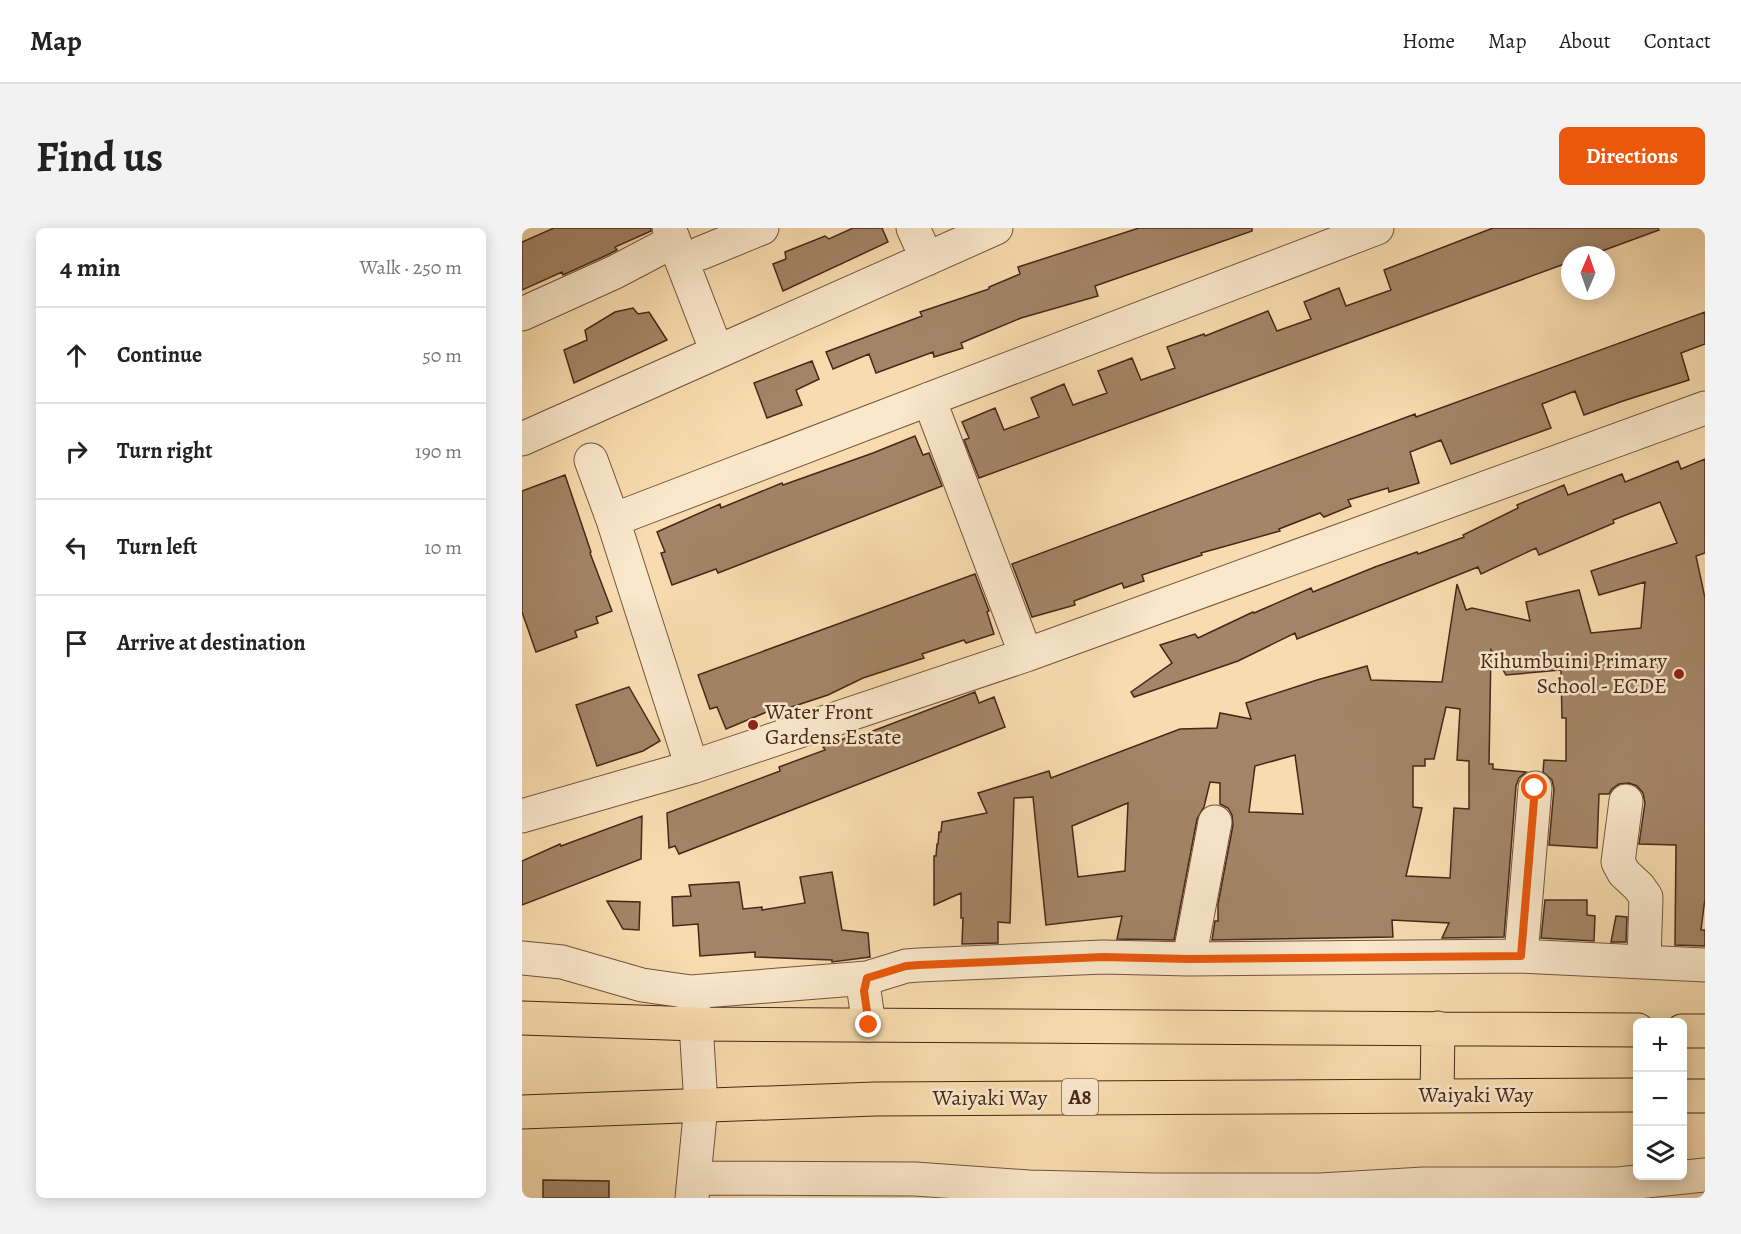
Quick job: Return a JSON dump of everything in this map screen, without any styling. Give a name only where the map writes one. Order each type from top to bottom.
[{"type":"highway","points":[[522,1018],[696,1024],[1633,1030]]},
{"type":"highway","points":[[1437,1095],[1438,1028]]},
{"type":"highway","points":[[1687,1031],[1705,1031]]},
{"type":"highway","name":"Waiyaki Way","points":[[522,1112],[875,1098],[1633,1095]]},
{"type":"highway","points":[[1687,1096],[1705,1096]]},
{"type":"street","points":[[522,314],[615,272],[684,237],[762,228]]},
{"type":"street","points":[[913,228],[927,259]]},
{"type":"street","points":[[522,439],[996,228]]},
{"type":"street","points":[[613,520],[1377,228]]},
{"type":"street","points":[[684,237],[727,348]]},
{"type":"street","points":[[930,399],[1026,655]]},
{"type":"street","points":[[522,816],[692,767],[1026,655],[1705,408]]},
{"type":"street","points":[[591,460],[613,520],[692,767]]},
{"type":"street","points":[[1521,956],[1535,788]]},
{"type":"street","points":[[1626,801],[1618,862],[1624,873],[1646,897],[1644,961]]},
{"type":"street","points":[[1189,959],[1215,822]]},
{"type":"street","points":[[522,958],[562,962],[642,985],[691,992],[867,978],[906,966],[1103,957],[1189,959],[1521,956],[1705,965]]},
{"type":"street","points":[[867,978],[864,991],[869,1025]]},
{"type":"street","points":[[691,992],[696,1024],[701,1105],[693,1188],[915,1179],[1003,1192],[1154,1190],[1320,1194],[1424,1184],[1618,1184],[1705,1175]]},
{"type":"building","points":[[554,228],[651,228],[651,231],[615,247],[617,250],[607,255],[522,290],[522,242]]},
{"type":"building","points":[[853,228],[882,228],[888,242],[783,291],[773,264],[786,259],[785,252],[825,236],[829,239]]},
{"type":"building","points":[[1139,228],[1252,228],[1252,231],[1095,286],[1098,296],[1021,318],[961,343],[963,348],[934,357],[933,352],[876,373],[869,354],[833,369],[826,352],[922,316],[920,312],[989,289],[989,287],[1020,274],[1018,267]]},
{"type":"building","points":[[1493,228],[1658,228],[1659,230],[1615,246],[1561,246],[1561,265],[979,478],[964,440],[969,438],[962,422],[995,408],[1004,430],[1039,417],[1031,398],[1064,384],[1073,405],[1107,393],[1098,371],[1132,358],[1141,380],[1175,368],[1167,347],[1204,334],[1205,336],[1268,311],[1277,331],[1311,319],[1304,302],[1339,288],[1346,306],[1391,290],[1384,270]]},
{"type":"building","points":[[633,308],[638,314],[649,312],[667,340],[574,383],[564,350],[587,340],[585,330],[615,312]]},
{"type":"building","points":[[1705,312],[1705,344],[1681,353],[1689,380],[1584,415],[1575,391],[1542,404],[1551,428],[1451,464],[1441,440],[1410,452],[1419,483],[1389,492],[1388,488],[1348,500],[1351,506],[1324,517],[1320,513],[1279,529],[1280,531],[1201,553],[1202,555],[1142,575],[1144,581],[1124,588],[1122,583],[1074,601],[1075,605],[1032,617],[1012,564],[1415,414],[1416,417]]},
{"type":"building","points":[[812,361],[819,379],[796,390],[802,405],[767,418],[754,383]]},
{"type":"building","points":[[915,436],[923,455],[929,453],[942,486],[718,573],[716,569],[672,585],[661,553],[665,552],[657,532],[720,504],[721,508],[782,483],[783,485]]},
{"type":"building","points":[[1705,459],[1705,553],[1696,556],[1705,598],[1705,898],[1701,930],[1705,930],[1705,946],[1675,945],[1676,845],[1639,844],[1645,803],[1643,793],[1637,786],[1629,783],[1619,784],[1609,794],[1599,794],[1597,848],[1549,845],[1554,789],[1552,780],[1543,772],[1544,760],[1566,761],[1566,718],[1562,718],[1561,670],[1506,675],[1491,650],[1489,764],[1493,764],[1493,769],[1526,772],[1519,778],[1516,786],[1504,937],[1442,938],[1449,923],[1392,920],[1393,937],[1212,940],[1215,921],[1218,921],[1218,904],[1233,825],[1232,815],[1228,808],[1220,804],[1220,783],[1210,782],[1204,807],[1197,819],[1174,940],[1117,939],[1122,916],[1046,925],[1033,797],[1014,798],[1010,923],[998,922],[998,943],[962,944],[961,893],[934,905],[934,856],[936,856],[942,822],[987,813],[978,793],[1049,771],[1051,778],[1180,729],[1217,728],[1220,713],[1251,719],[1246,703],[1367,666],[1371,680],[1442,682],[1457,584],[1466,610],[1472,608],[1530,621],[1526,602],[1579,590],[1591,633],[1641,628],[1645,582],[1599,595],[1591,571],[1677,543],[1660,502],[1613,520],[1614,523],[1539,555],[1536,548],[1481,574],[1478,567],[1297,639],[1295,633],[1238,661],[1134,697],[1131,692],[1172,663],[1160,645],[1195,634],[1198,638],[1311,588],[1313,592],[1375,567],[1464,537],[1463,535],[1518,508],[1517,505],[1564,485],[1568,495],[1622,474],[1625,482],[1678,461],[1681,469]],"holes":[[[1446,707],[1460,709],[1457,760],[1469,761],[1469,809],[1454,808],[1450,878],[1406,876],[1422,808],[1413,807],[1413,766],[1425,766],[1425,759],[1434,759]],[[1295,755],[1303,814],[1249,812],[1255,766]],[[1128,803],[1125,871],[1078,877],[1072,826]]]},
{"type":"building","points":[[565,475],[590,553],[612,611],[596,617],[598,623],[575,631],[577,637],[536,652],[522,612],[522,491]]},
{"type":"building","points":[[975,574],[989,611],[987,612],[994,634],[966,643],[964,640],[922,654],[924,658],[863,678],[828,695],[770,714],[769,711],[726,729],[717,707],[710,709],[698,675]]},
{"type":"building","points":[[629,687],[660,741],[643,751],[597,766],[576,705]]},
{"type":"building","points":[[975,692],[979,703],[994,697],[1005,727],[679,854],[675,846],[669,848],[667,813],[780,771],[779,767],[825,750],[823,747],[856,734],[857,737]]},
{"type":"building","points":[[642,816],[641,859],[522,905],[522,861],[560,844],[561,846]]},
{"type":"building","points":[[832,872],[842,930],[868,933],[870,957],[832,962],[832,960],[755,957],[755,952],[700,956],[698,924],[673,926],[672,897],[691,896],[689,885],[739,882],[743,909],[762,907],[762,910],[805,903],[800,877]]},
{"type":"building","points":[[1545,900],[1587,900],[1587,915],[1595,916],[1594,941],[1541,938]]},
{"type":"building","points":[[607,901],[640,902],[639,930],[623,929]]},
{"type":"building","points":[[1616,916],[1627,917],[1626,942],[1611,942]]},
{"type":"building","points":[[543,1180],[609,1181],[609,1198],[543,1198]]},
{"type":"place","name":"Kihumbuini Primary School - ECDE","points":[[1679,674]]},
{"type":"place","name":"Water Front Gardens Estate","points":[[753,725]]},
{"type":"route","points":[[869,1025],[864,991],[867,978],[906,966],[1103,957],[1189,959],[1521,956],[1535,788]]}]
